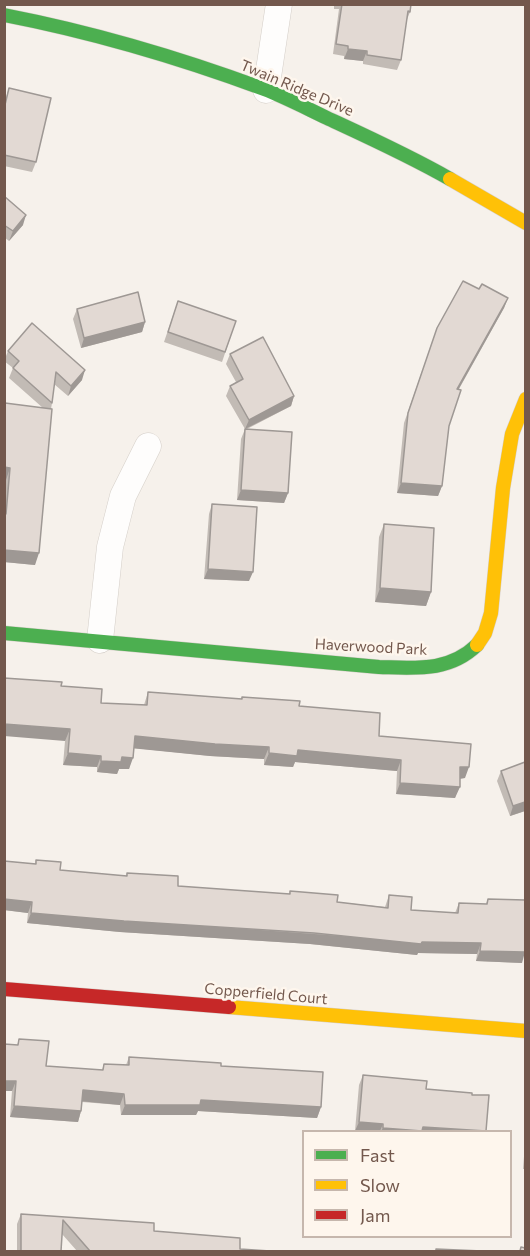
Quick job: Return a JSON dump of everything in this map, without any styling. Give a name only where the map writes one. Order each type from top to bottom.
[{"type":"street","points":[[266,90],[279,4]]},
{"type":"street","name":"Twain Ridge Drive","points":[[4,15],[105,39],[266,90],[401,153],[525,223]]},
{"type":"street","name":"Haverwood Park","points":[[4,633],[379,667],[434,668],[453,663],[480,643],[487,629],[491,613],[503,488],[512,434],[525,399]]},
{"type":"street","points":[[100,640],[110,547],[123,496],[148,446]]},
{"type":"street","name":"Copperfield Court","points":[[4,989],[525,1031]]},
{"type":"building","points":[[342,4],[411,4],[401,60],[367,55],[367,51],[348,49],[348,46],[336,44]]},
{"type":"building","points":[[9,88],[51,98],[36,162],[4,155],[4,109]]},
{"type":"building","points":[[4,196],[26,215],[13,231],[4,225]]},
{"type":"building","points":[[463,281],[479,289],[482,284],[508,298],[457,389],[461,390],[449,426],[442,486],[401,483],[408,413],[437,328]]},
{"type":"building","points":[[138,292],[145,322],[84,338],[77,309]]},
{"type":"building","points":[[178,301],[236,321],[225,352],[168,332]]},
{"type":"building","points":[[32,323],[85,370],[71,386],[56,372],[52,403],[13,368],[19,361],[8,351]]},
{"type":"building","points":[[263,337],[294,396],[249,420],[230,386],[243,379],[230,354]]},
{"type":"building","points":[[5,403],[52,409],[39,553],[4,550],[4,514],[6,514],[10,468],[4,467]]},
{"type":"building","points":[[245,429],[292,432],[288,493],[241,490]]},
{"type":"building","points":[[212,504],[257,507],[253,572],[208,569]]},
{"type":"building","points":[[384,524],[434,528],[431,592],[380,588]]},
{"type":"building","points":[[4,678],[62,682],[61,686],[102,689],[101,703],[147,705],[148,692],[300,701],[299,706],[380,713],[379,736],[471,744],[469,767],[460,767],[460,787],[400,783],[401,760],[298,750],[297,756],[269,753],[269,747],[135,736],[133,758],[122,757],[121,762],[101,761],[101,756],[68,753],[70,729],[4,724]]},
{"type":"building","points":[[525,762],[525,802],[513,806],[501,771]]},
{"type":"building","points":[[36,860],[61,862],[60,870],[127,876],[127,873],[178,876],[178,886],[338,895],[337,902],[388,908],[389,895],[412,897],[411,910],[458,913],[459,903],[487,904],[488,899],[525,900],[525,952],[480,951],[481,943],[422,942],[421,944],[314,933],[31,913],[32,902],[4,899],[4,861],[36,864]]},
{"type":"building","points":[[19,1039],[49,1041],[46,1066],[103,1070],[104,1064],[129,1065],[129,1057],[221,1063],[221,1066],[323,1072],[321,1107],[201,1100],[200,1105],[125,1105],[124,1094],[83,1090],[81,1111],[14,1106],[16,1081],[4,1081],[4,1044],[18,1045]]},
{"type":"building","points":[[363,1075],[427,1081],[426,1089],[489,1095],[486,1130],[423,1127],[422,1130],[409,1130],[383,1128],[383,1124],[359,1122]]},
{"type":"building","points":[[21,1214],[154,1223],[154,1231],[240,1238],[240,1249],[270,1251],[90,1251],[63,1220],[61,1251],[21,1251]]},
{"type":"building","points":[[436,1249],[482,1251],[436,1251]]},
{"type":"traffic: fast","points":[[4,15],[70,29],[136,47],[264,89],[389,147],[450,179]]},
{"type":"traffic: fast","points":[[4,633],[379,667],[419,668],[443,664],[466,654],[477,645]]},
{"type":"traffic: slow","points":[[450,179],[526,223]]},
{"type":"traffic: slow","points":[[477,645],[485,633],[491,613],[503,488],[512,434],[526,399]]},
{"type":"traffic: slow","points":[[229,1007],[526,1031]]},
{"type":"traffic: jam","points":[[4,989],[229,1007]]}]
